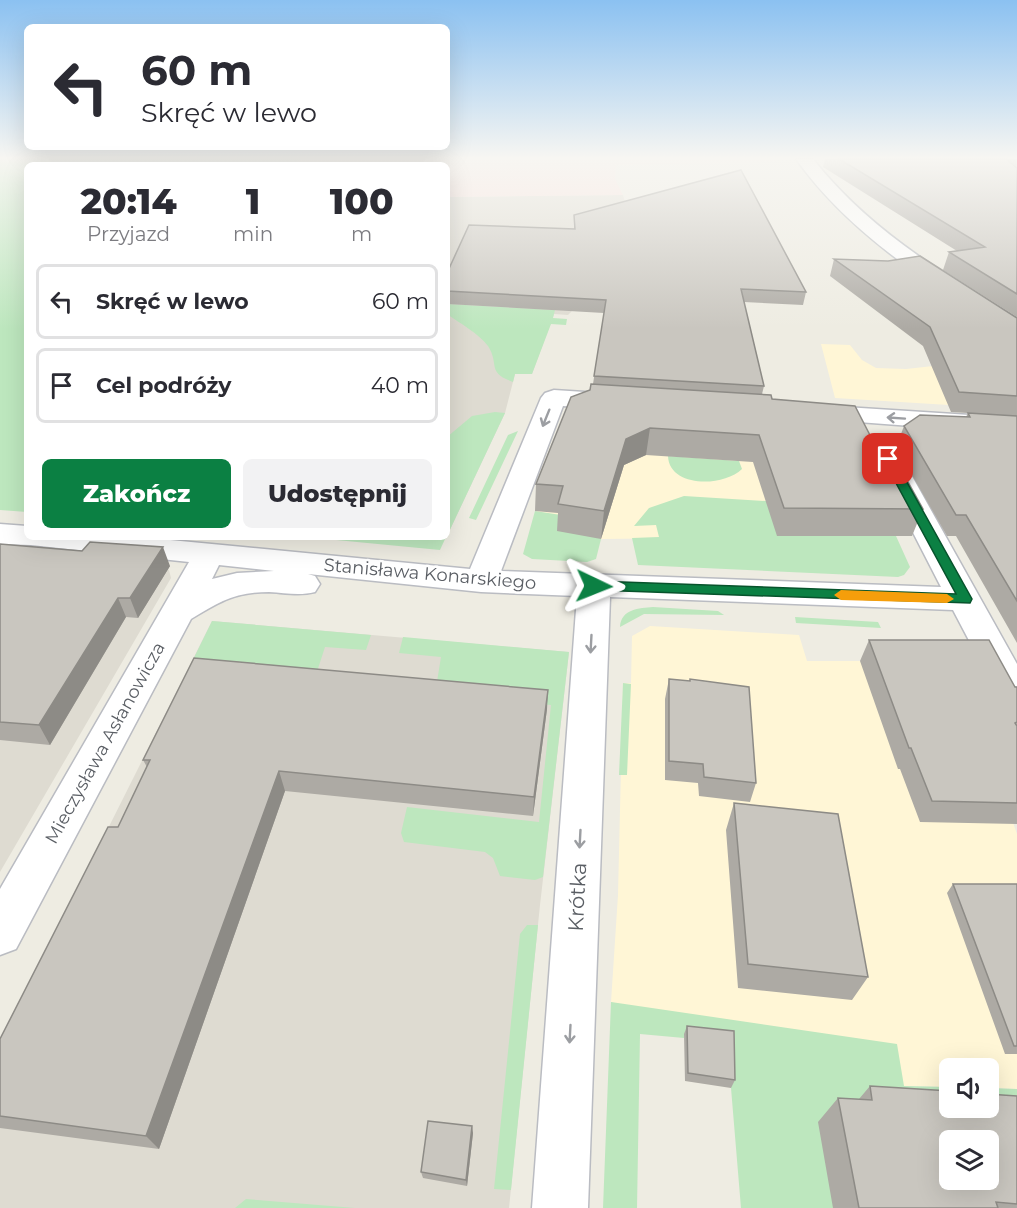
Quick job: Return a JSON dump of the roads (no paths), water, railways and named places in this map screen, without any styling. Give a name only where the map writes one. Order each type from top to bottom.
[{"type":"street","points":[[852,215],[924,270],[1017,329]]},
{"type":"street","points":[[481,581],[554,398],[638,403]]},
{"type":"street","points":[[792,412],[1017,426]]},
{"type":"street","points":[[864,416],[1017,697]]},
{"type":"street","points":[[0,534],[24,536]]},
{"type":"street","name":"Stanisława Konarskiego","points":[[71,540],[481,581],[965,599]]},
{"type":"street","name":"Mieczysława Asłanowicza","points":[[0,933],[210,553]]},
{"type":"street","points":[[178,611],[215,590],[228,586],[259,581],[305,584],[357,568]]},
{"type":"street","name":"Krótka","points":[[560,1208],[594,586]]}]
